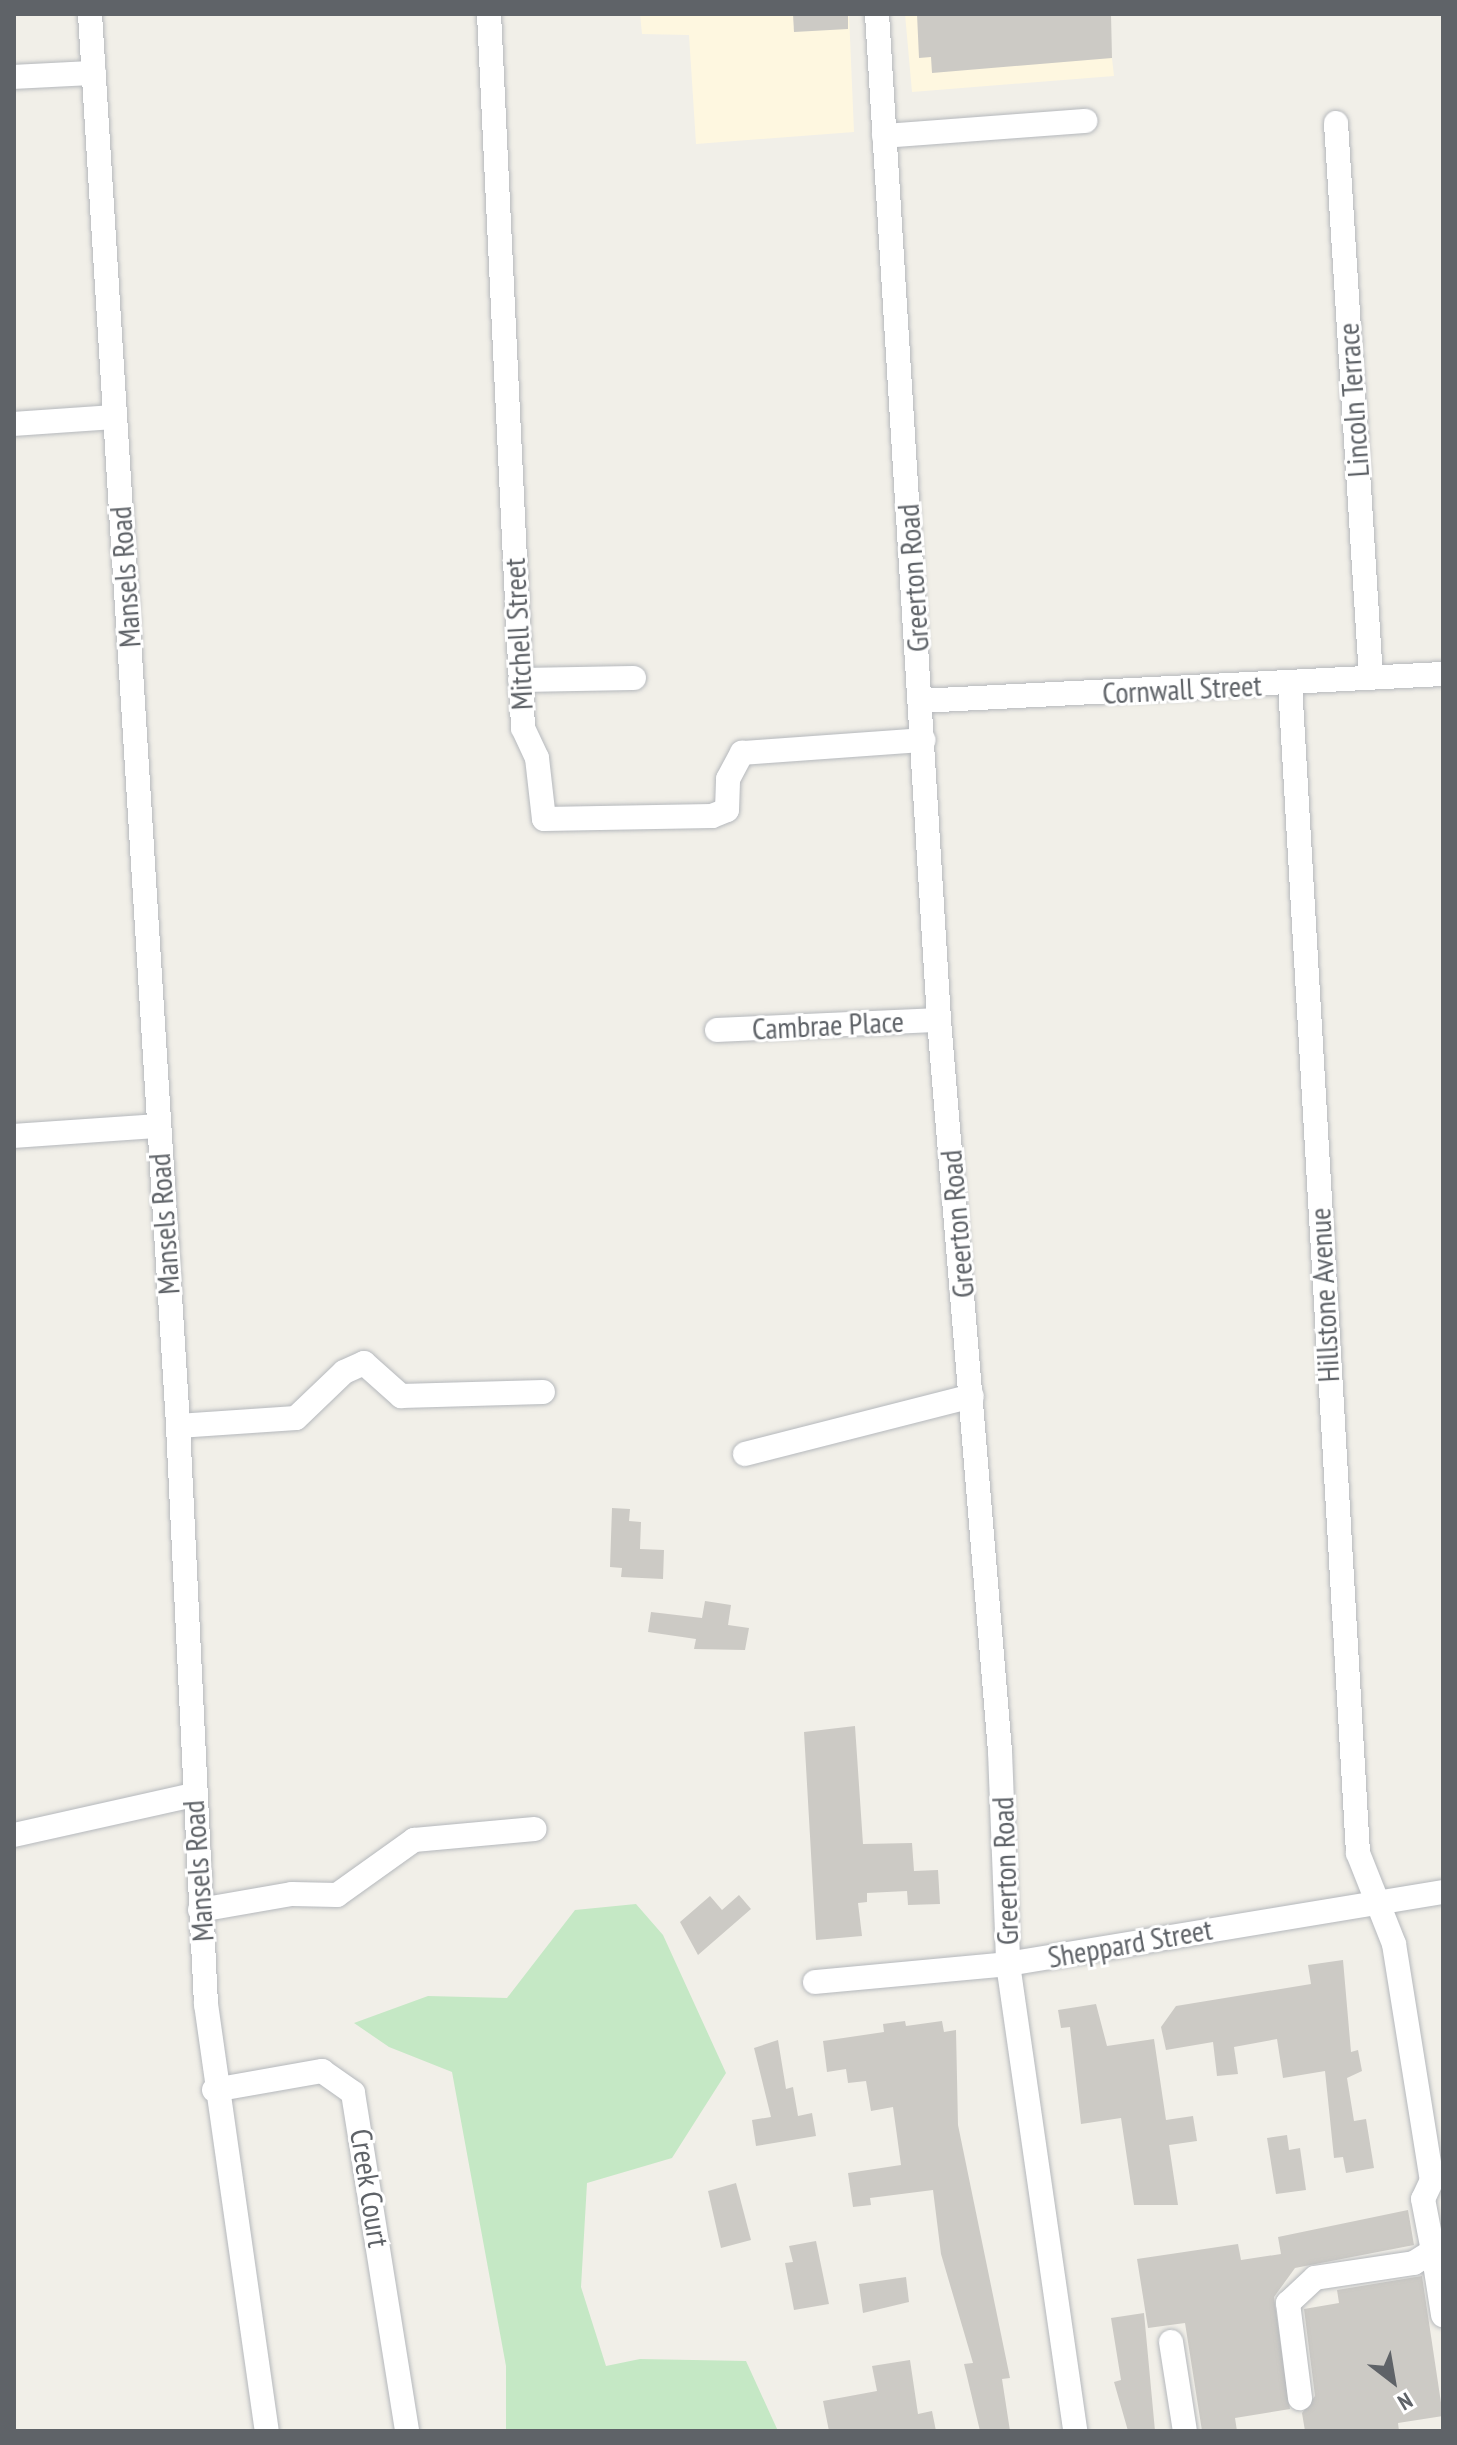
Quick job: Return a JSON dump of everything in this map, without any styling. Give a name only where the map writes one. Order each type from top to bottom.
[{"type":"street","name":"Mansels Road","points":[[90,14],[178,1426],[200,1910],[214,2090],[267,2431]]},
{"type":"street","name":"Mitchell Street","points":[[489,14],[520,680],[541,812],[551,823],[712,816],[727,810],[728,779],[742,753],[924,740]]},
{"type":"street","name":"Greerton Road","points":[[877,14],[939,1020],[1000,1751],[1008,1964],[1075,2431]]},
{"type":"street","points":[[14,77],[94,73]]},
{"type":"street","points":[[884,136],[1085,121]]},
{"type":"street","name":"Lincoln Terrace","points":[[1336,123],[1371,677]]},
{"type":"street","points":[[14,424],[113,417]]},
{"type":"street","name":"Cornwall Street","points":[[920,701],[1443,674]]},
{"type":"street","points":[[520,680],[634,678]]},
{"type":"street","name":"Hillstone Avenue","points":[[1290,684],[1357,1841],[1394,1944],[1437,2188],[1423,2199],[1443,2315]]},
{"type":"street","name":"Cambrae Place","points":[[717,1030],[939,1020]]},
{"type":"street","points":[[14,1136],[158,1126]]},
{"type":"street","points":[[178,1426],[296,1418],[344,1372],[364,1363],[401,1396],[543,1392]]},
{"type":"street","points":[[745,1454],[972,1396]]},
{"type":"street","points":[[14,1835],[193,1795]]},
{"type":"street","points":[[200,1910],[292,1894],[337,1895],[414,1840],[535,1829]]},
{"type":"street","name":"Sheppard Street","points":[[815,1982],[1008,1964],[1443,1892]]},
{"type":"street","name":"Creek Court","points":[[214,2090],[322,2071],[353,2093],[407,2431]]},
{"type":"street","points":[[1300,2398],[1288,2303],[1315,2278],[1414,2263],[1433,2251]]},
{"type":"street","points":[[1171,2342],[1185,2431]]},
{"type":"shaded area","points":[[640,14],[849,14],[854,132],[696,144],[689,35],[642,34]]},
{"type":"shaded area","points":[[905,14],[1107,14],[1114,76],[912,92]]},
{"type":"green space","points":[[636,1904],[663,1935],[726,2073],[672,2158],[587,2183],[581,2287],[606,2366],[640,2359],[746,2361],[778,2431],[506,2431],[506,2366],[452,2072],[389,2047],[354,2023],[428,1996],[507,1998],[575,1910]]},
{"type":"building","points":[[793,14],[848,14],[848,29],[794,32]]},
{"type":"building","points":[[917,14],[1111,14],[1112,58],[932,73],[931,57],[919,58]]},
{"type":"building","points":[[612,1508],[630,1509],[629,1521],[641,1522],[640,1549],[664,1550],[663,1579],[621,1577],[622,1568],[610,1567]]},
{"type":"building","points":[[705,1601],[731,1605],[728,1625],[749,1628],[745,1650],[694,1649],[696,1639],[648,1632],[651,1612],[702,1618]]},
{"type":"building","points":[[855,1726],[863,1844],[912,1843],[914,1871],[938,1870],[940,1904],[908,1905],[907,1891],[867,1893],[867,1902],[858,1903],[862,1936],[816,1940],[804,1732]]},
{"type":"building","points":[[739,1895],[751,1909],[698,1955],[680,1922],[710,1896],[722,1910]]},
{"type":"building","points":[[1343,1960],[1351,2052],[1358,2050],[1362,2071],[1347,2078],[1354,2121],[1366,2119],[1374,2168],[1346,2173],[1343,2157],[1334,2158],[1325,2071],[1283,2078],[1277,2039],[1234,2047],[1238,2074],[1217,2076],[1213,2042],[1166,2050],[1161,2027],[1176,2006],[1311,1984],[1308,1965]]},
{"type":"building","points":[[1096,2004],[1107,2046],[1154,2039],[1166,2120],[1193,2116],[1197,2141],[1169,2145],[1178,2205],[1134,2205],[1121,2118],[1081,2124],[1070,2027],[1061,2028],[1058,2010]]},
{"type":"building","points":[[905,2021],[906,2026],[942,2021],[944,2032],[956,2030],[958,2125],[1010,2378],[1002,2379],[1010,2431],[980,2431],[964,2364],[973,2363],[941,2254],[933,2190],[870,2198],[871,2205],[853,2207],[848,2173],[901,2165],[893,2107],[871,2111],[866,2081],[848,2083],[846,2069],[827,2072],[823,2041],[884,2032],[883,2024]]},
{"type":"building","points":[[778,2040],[786,2089],[793,2087],[798,2116],[812,2113],[816,2136],[756,2146],[752,2120],[771,2117],[754,2048]]},
{"type":"building","points":[[1287,2135],[1289,2150],[1300,2148],[1306,2190],[1276,2194],[1267,2138]]},
{"type":"building","points":[[736,2183],[751,2240],[721,2248],[708,2191]]},
{"type":"building","points":[[1408,2210],[1414,2245],[1295,2268],[1274,2297],[1290,2409],[1235,2418],[1237,2431],[1202,2431],[1185,2323],[1148,2328],[1137,2259],[1238,2244],[1241,2260],[1281,2254],[1278,2237]]},
{"type":"building","points":[[816,2241],[829,2304],[794,2310],[785,2263],[793,2262],[789,2246]]},
{"type":"building","points":[[1422,2276],[1443,2416],[1398,2423],[1399,2431],[1305,2431],[1302,2413],[1315,2396],[1304,2309],[1339,2303],[1337,2290]]},
{"type":"building","points":[[906,2277],[909,2302],[863,2313],[859,2284]]},
{"type":"building","points":[[1144,2313],[1155,2431],[1128,2431],[1114,2382],[1121,2380],[1111,2318]]},
{"type":"building","points":[[910,2360],[918,2414],[932,2411],[936,2431],[829,2431],[823,2401],[877,2391],[872,2366]]}]
